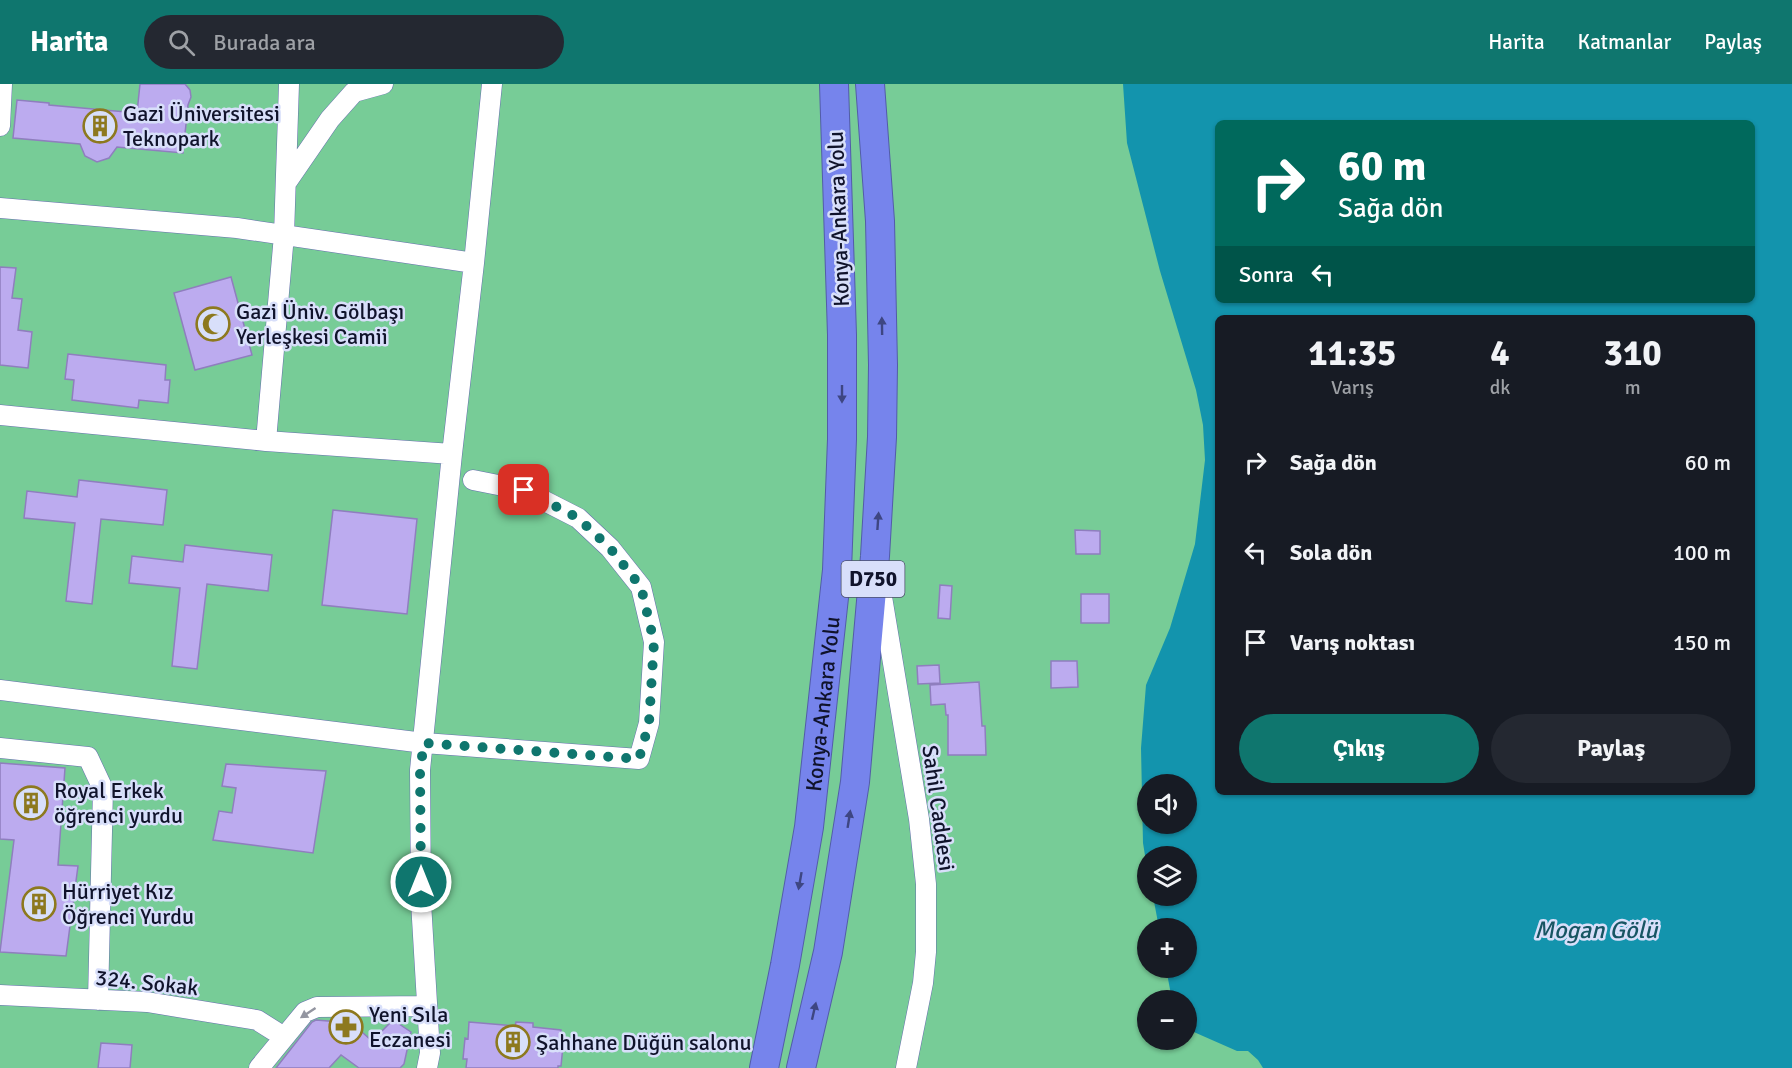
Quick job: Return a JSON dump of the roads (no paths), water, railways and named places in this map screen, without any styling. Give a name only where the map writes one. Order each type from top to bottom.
[{"type":"highway","name":"Konya-Ankara Yolu","points":[[765,1068],[809,827],[837,570],[842,439],[842,335],[834,84]]},
{"type":"highway","name":"D750","points":[[801,1068],[828,952],[855,782],[875,556],[882,437],[883,365],[880,221],[870,84]]},
{"type":"street","points":[[0,126],[2,84]]},
{"type":"street","points":[[266,441],[284,235],[289,84]]},
{"type":"street","points":[[285,183],[330,119],[354,92],[383,84]]},
{"type":"street","points":[[427,1068],[430,1053],[421,902],[420,770],[492,84]]},
{"type":"street","points":[[0,208],[237,228],[474,263]]},
{"type":"street","points":[[0,415],[266,441],[452,454]]},
{"type":"street","points":[[0,690],[424,743],[639,759],[649,723],[654,642],[641,587],[610,548],[578,518],[524,490],[474,480]]},
{"type":"street","name":"Sahil Caddesi","points":[[875,556],[919,819],[926,884],[926,952],[923,983],[906,1068]]},
{"type":"street","points":[[0,748],[88,757],[103,789],[98,1000]]},
{"type":"street","name":"324. Sokak","points":[[0,995],[147,1002],[257,1020],[284,1037]]},
{"type":"street","points":[[259,1068],[305,1012],[317,1007],[427,1006]]},
{"type":"water","name":"Mogan Gölü","points":[[1123,84],[1792,84],[1792,1068],[1263,1068],[1248,1051],[1237,1051],[1197,1033],[1197,990],[1170,990],[1168,978],[1197,978],[1197,918],[1157,918],[1155,906],[1197,906],[1197,846],[1143,846],[1143,834],[1197,834],[1197,774],[1142,774],[1141,748],[1146,685],[1170,628],[1195,544],[1205,460],[1203,425],[1196,390],[1160,271],[1127,143]]},
{"type":"place","name":"Gazi Üniversitesi Teknopark","points":[[100,126]]},
{"type":"place","name":"Gazi Üniv. Gölbaşı Yerleşkesi Camii","points":[[213,324]]},
{"type":"place","name":"Royal Erkek öğrenci yurdu","points":[[31,803]]},
{"type":"place","name":"Hürriyet Kız Öğrenci Yurdu","points":[[39,904]]},
{"type":"place","name":"Yeni Sıla Eczanesi","points":[[346,1027]]},
{"type":"place","name":"Şahhane Düğün salonu","points":[[513,1042]]}]
